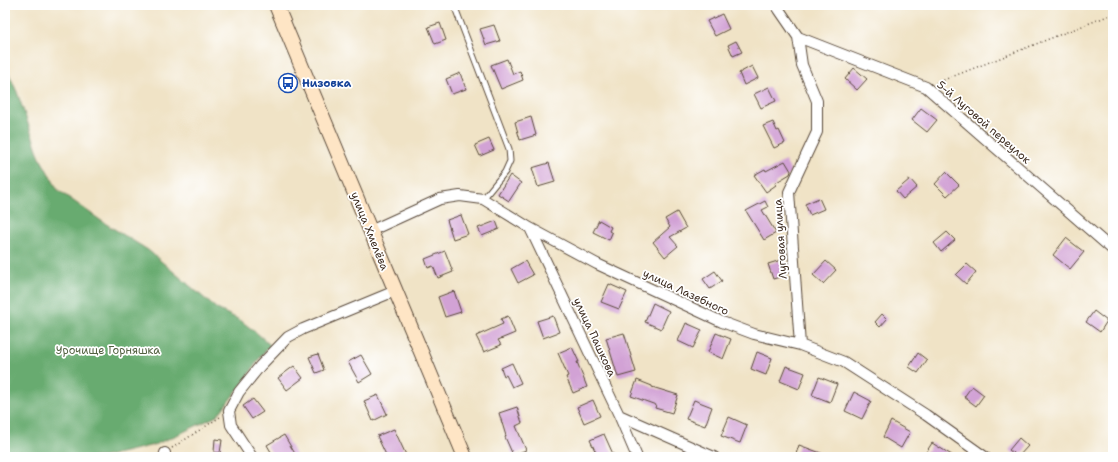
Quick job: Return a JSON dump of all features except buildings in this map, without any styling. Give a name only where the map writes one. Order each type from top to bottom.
[{"type":"main road","points":[[266,5],[347,186],[370,231]]},
{"type":"main road","name":"улица Хмелёва","points":[[276,5],[466,457]]},
{"type":"street","name":"Луговая улица","points":[[776,5],[798,37],[802,65],[817,101],[817,132],[789,192],[800,345]]},
{"type":"street","name":"5-й Луговой переулок","points":[[798,37],[926,87],[1113,250]]},
{"type":"street","name":"улица Лазебного","points":[[370,231],[440,199],[460,196],[483,199],[530,228],[597,264],[722,322],[754,334],[800,345],[844,362],[926,415],[985,457]]},
{"type":"street","name":"улица Пашкова","points":[[530,228],[619,415],[637,457]]},
{"type":"street","points":[[252,457],[231,425],[229,411],[239,392],[260,366],[288,338],[303,328],[395,291]]},
{"type":"street","points":[[619,415],[714,457]]},
{"type":"lane","points":[[454,5],[509,149],[510,161],[505,172],[483,199]]},
{"type":"path","points":[[926,87],[1113,14]]},
{"type":"path","points":[[165,455],[229,411]]},
{"type":"green space","name":"Урочище Горняшка","points":[[5,65],[17,92],[40,158],[58,190],[103,222],[148,250],[217,309],[240,320],[270,345],[217,416],[154,445],[104,457],[24,457],[5,450]]},
{"type":"place","name":"Низовка","points":[[288,83]]}]
